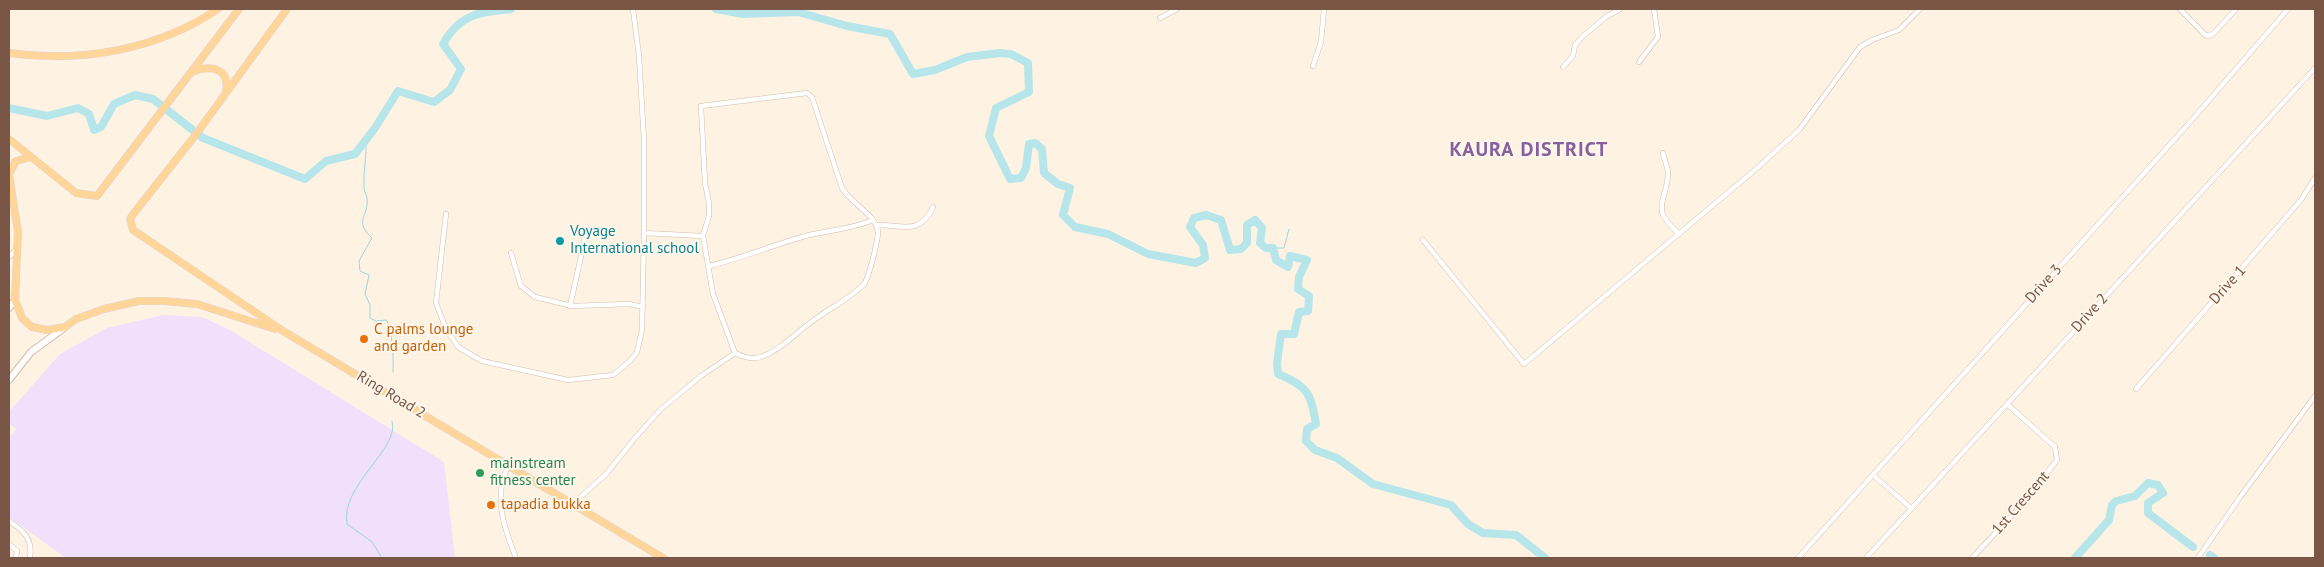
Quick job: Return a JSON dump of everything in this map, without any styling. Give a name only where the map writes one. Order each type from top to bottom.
[{"type":"main road","points":[[9,53],[71,56],[133,47],[176,32],[218,9]]},
{"type":"main road","points":[[9,139],[76,193],[97,196],[239,9]]},
{"type":"main road","points":[[226,94],[287,9]]},
{"type":"main road","points":[[192,72],[208,67],[222,72],[226,79],[226,94]]},
{"type":"main road","name":"Ring Road 2","points":[[226,94],[132,216],[133,230],[139,236],[283,331],[663,558]]},
{"type":"main road","points":[[31,157],[16,161],[9,174],[15,203],[18,248],[12,282],[14,300],[22,318],[32,327],[47,330],[65,327],[76,319],[104,309],[139,301],[197,304],[283,331]]},
{"type":"main road","points":[[225,313],[236,300]]},
{"type":"street","points":[[446,214],[436,289],[438,313],[458,347],[482,361],[568,380],[613,375],[623,369],[637,352],[641,341],[643,307],[644,140],[634,9]]},
{"type":"street","points":[[1160,18],[1177,9]]},
{"type":"street","points":[[1314,66],[1321,42],[1324,9]]},
{"type":"street","points":[[1563,67],[1573,56],[1575,45],[1582,37],[1606,17],[1620,9]]},
{"type":"street","points":[[1639,62],[1658,37],[1654,9]]},
{"type":"street","points":[[1423,240],[1524,364],[1799,130],[1860,47],[1872,40],[1899,30],[1920,9]]},
{"type":"street","points":[[2180,9],[2205,35],[2209,36],[2236,9]]},
{"type":"street","name":"Drive 3","points":[[1798,558],[2191,121],[2288,9]]},
{"type":"street","name":"Drive 2","points":[[1866,558],[2315,68]]},
{"type":"street","points":[[804,93],[812,97],[846,194],[876,225],[877,237],[866,283],[776,350],[760,357],[751,358],[736,353],[714,294],[703,236],[710,203],[706,183],[701,106],[804,93]]},
{"type":"street","points":[[1663,153],[1668,174],[1662,210],[1667,222],[1679,234]]},
{"type":"street","name":"Drive 1","points":[[2136,389],[2301,200],[2315,178]]},
{"type":"street","points":[[876,225],[903,228],[916,226],[927,217],[933,207]]},
{"type":"street","points":[[709,266],[744,257],[808,236],[857,227],[873,220]]},
{"type":"street","points":[[644,233],[703,236]]},
{"type":"street","points":[[570,306],[586,234]]},
{"type":"street","points":[[9,257],[18,248]]},
{"type":"street","points":[[511,253],[518,280],[524,290],[544,300],[570,306],[629,304],[643,307]]},
{"type":"street","points":[[9,308],[14,300]]},
{"type":"street","points":[[9,380],[31,352],[65,327]]},
{"type":"street","points":[[573,504],[607,473],[635,438],[662,409],[693,382],[736,353]]},
{"type":"street","points":[[2198,558],[2315,396]]},
{"type":"street","name":"1st Crescent","points":[[1972,558],[2020,506],[2058,460],[2054,447],[2008,404]]},
{"type":"street","points":[[508,466],[502,484],[501,506],[504,525],[516,558]]},
{"type":"street","points":[[1873,475],[1911,508]]},
{"type":"street","points":[[9,521],[28,536],[30,558]]},
{"type":"street","points":[[9,544],[17,551],[16,558]]},
{"type":"shaded area","points":[[163,315],[202,317],[230,330],[444,462],[455,558],[66,558],[9,517],[9,438],[16,429],[9,423],[9,412],[60,354],[107,328]]},
{"type":"waterway","points":[[9,108],[47,116],[78,108],[89,114],[94,130],[101,127],[114,104],[135,95],[153,99],[203,138],[305,179],[326,161],[355,154],[375,128],[398,91],[434,102],[450,90],[461,69],[443,44],[449,34],[456,26],[471,16],[511,9]]},
{"type":"waterway","points":[[716,9],[743,14],[798,12],[847,26],[890,34],[913,74],[935,70],[967,57],[1000,53],[1011,54],[1028,63],[1029,92],[996,108],[989,136],[1010,179],[1021,178],[1026,168],[1029,144],[1035,143],[1042,149],[1044,173],[1058,184],[1070,188],[1063,215],[1075,227],[1108,234],[1148,254],[1196,263],[1205,258],[1203,245],[1190,227],[1194,218],[1206,215],[1221,220],[1230,250],[1241,249],[1247,243],[1247,225],[1255,220],[1262,228],[1260,243],[1266,248],[1273,248],[1276,260],[1288,267],[1290,256],[1307,260],[1299,277],[1298,289],[1309,296],[1308,311],[1299,312],[1294,334],[1281,334],[1277,363],[1278,374],[1302,387],[1310,398],[1316,424],[1307,429],[1306,441],[1315,450],[1337,458],[1373,484],[1451,505],[1468,524],[1483,533],[1516,535],[1545,558]]},
{"type":"waterway","points":[[366,140],[364,189],[367,205],[363,218],[363,227],[372,238],[359,261],[360,271],[369,275],[365,294],[370,305],[370,318],[376,321],[386,320],[390,329],[393,372]]},
{"type":"waterway","points":[[1273,248],[1284,248],[1289,229]]},
{"type":"waterway","points":[[382,558],[372,542],[347,524],[347,509],[352,495],[388,443],[392,432],[392,421]]},
{"type":"waterway","points":[[2075,558],[2109,520],[2112,505],[2116,501],[2135,496],[2148,483],[2158,485],[2163,493],[2148,503],[2148,513],[2193,547]]},
{"type":"waterway","points":[[2210,555],[2214,558]]},
{"type":"place","name":"Voyage International school","points":[[560,241]]},
{"type":"place","name":"C palms lounge and garden","points":[[364,339]]},
{"type":"place","name":"mainstream fitness center","points":[[480,473]]},
{"type":"place","name":"tapadia bukka","points":[[491,505]]},
{"type":"district","name":"KAURA DISTRICT","points":[[1529,150]]}]
